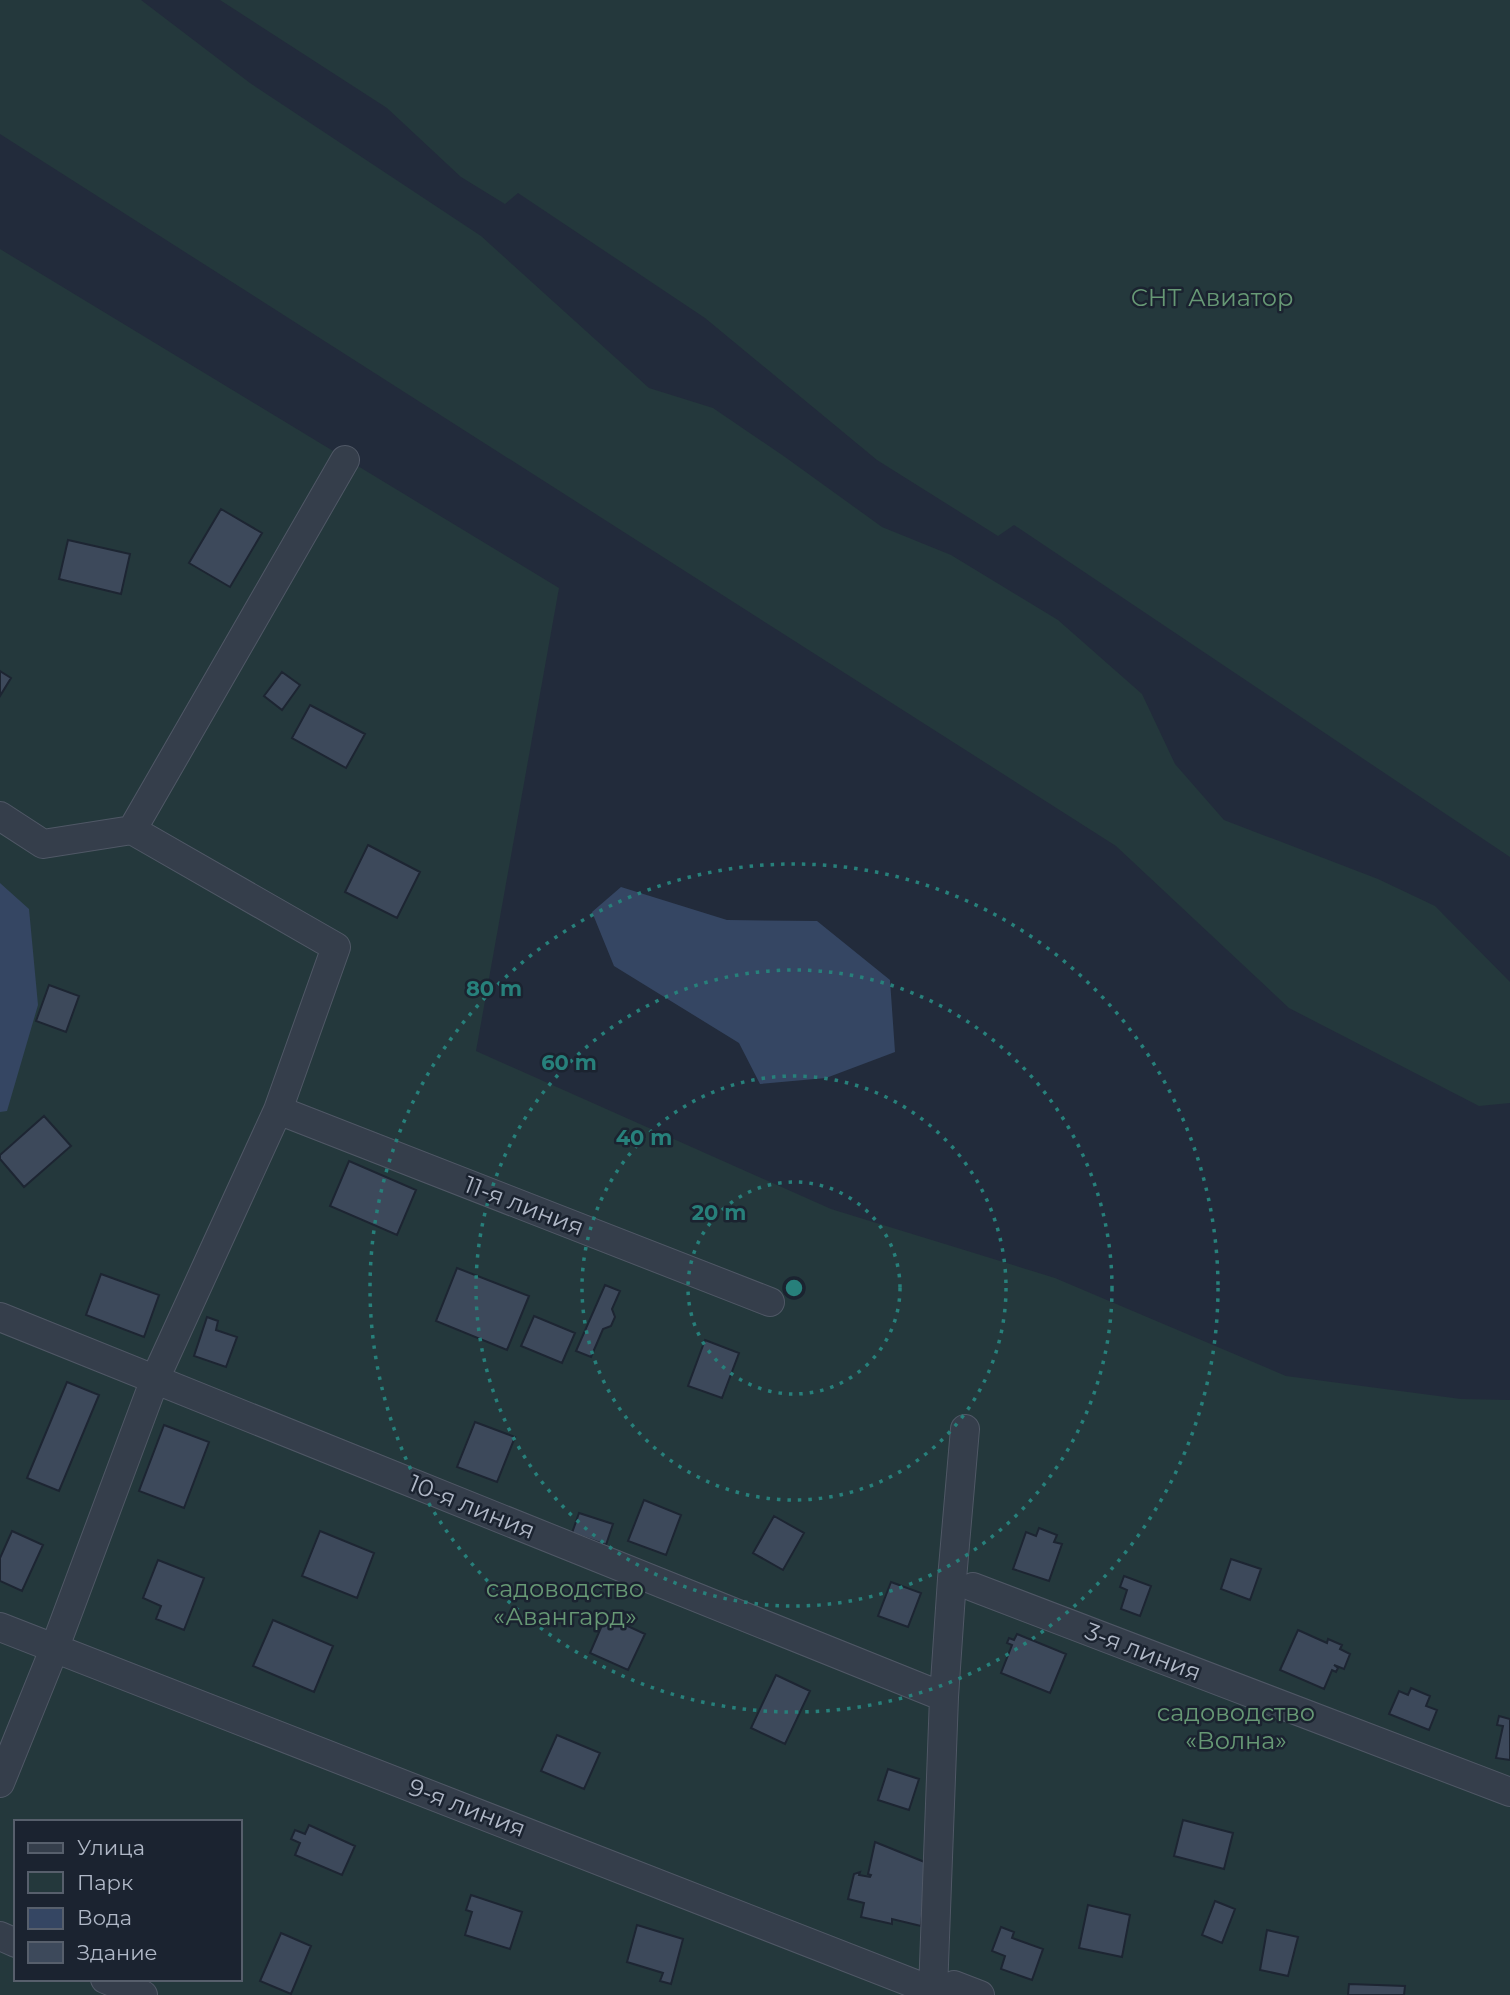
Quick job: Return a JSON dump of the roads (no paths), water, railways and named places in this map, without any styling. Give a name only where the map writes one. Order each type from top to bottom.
[{"type":"street","points":[[132,830],[345,460]]},
{"type":"street","points":[[0,816],[43,844],[132,830],[336,947],[278,1110],[155,1379],[55,1647],[0,1783]]},
{"type":"street","name":"11-я линия","points":[[278,1110],[770,1302]]},
{"type":"street","name":"10-я линия","points":[[0,1317],[944,1697]]},
{"type":"street","points":[[943,1988],[944,1697],[951,1578],[965,1429]]},
{"type":"street","name":"3-я линия","points":[[973,1587],[1510,1792]]},
{"type":"street","name":"9-я линия","points":[[0,1627],[943,1988],[980,1995]]},
{"type":"street","points":[[110,1981],[143,1995]]},
{"type":"water","points":[[0,883],[29,909],[38,1005],[7,1111],[0,1112]]},
{"type":"water","points":[[621,887],[727,920],[817,921],[890,980],[895,1052],[826,1078],[760,1084],[739,1043],[614,966],[592,912]]},
{"type":"park label","name":"СНТ Авиатор","points":[[1212,298]]},
{"type":"park label","name":"садоводство «Авангард»","points":[[565,1603]]},
{"type":"park label","name":"садоводство «Волна»","points":[[1236,1727]]}]
